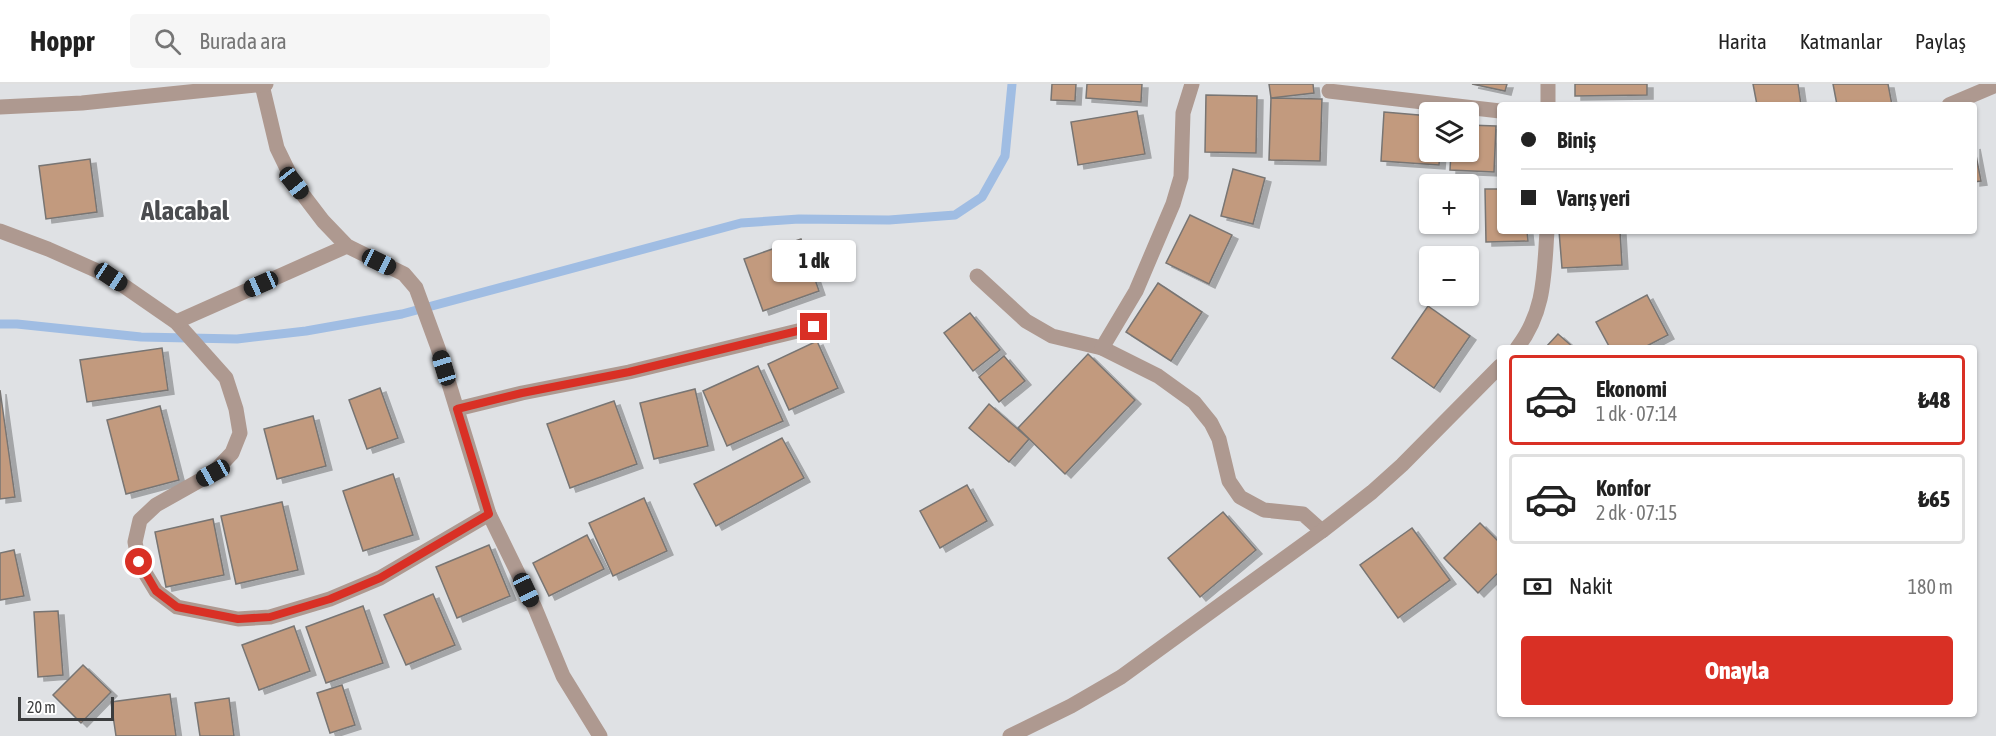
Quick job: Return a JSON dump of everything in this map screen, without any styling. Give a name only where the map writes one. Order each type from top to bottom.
[{"type":"street","points":[[0,107],[82,103],[264,84],[277,148],[294,183],[346,246],[404,274],[416,288],[438,348],[489,514],[535,608],[563,676],[600,736]]},
{"type":"street","points":[[1102,348],[1136,291],[1173,204],[1181,177],[1183,113],[1192,84]]},
{"type":"street","points":[[1548,84],[1548,102]]},
{"type":"street","points":[[1956,102],[1996,85]]},
{"type":"street","points":[[1329,91],[1497,111]]},
{"type":"street","points":[[0,231],[111,277],[176,322],[225,378],[236,409],[240,433],[232,453],[213,473],[156,505],[140,520],[135,542],[139,562],[156,591],[177,607],[238,619],[270,617],[330,599],[380,578],[489,514]]},
{"type":"street","points":[[1519,345],[1530,331],[1540,305],[1547,234]]},
{"type":"street","points":[[176,322],[346,246]]},
{"type":"street","points":[[977,276],[1026,321],[1052,336],[1102,348],[1158,376],[1194,402],[1211,423],[1219,439],[1229,481],[1240,496],[1264,510],[1304,514],[1322,531]]},
{"type":"street","points":[[457,409],[522,393],[629,372],[814,327]]},
{"type":"street","points":[[1010,736],[1071,706],[1121,677],[1322,531],[1394,472],[1497,369]]},
{"type":"building","points":[[1052,84],[1076,84],[1075,101],[1051,100]]},
{"type":"building","points":[[1087,84],[1142,84],[1141,102],[1086,98]]},
{"type":"building","points":[[1269,84],[1313,84],[1314,93],[1271,98]]},
{"type":"building","points":[[1472,84],[1507,84],[1505,91]]},
{"type":"building","points":[[1575,84],[1647,84],[1647,95],[1575,96]]},
{"type":"building","points":[[1753,84],[1798,84],[1801,102],[1756,102]]},
{"type":"building","points":[[1833,84],[1888,84],[1891,102],[1836,102]]},
{"type":"building","points":[[1206,95],[1257,96],[1256,153],[1205,152]]},
{"type":"building","points":[[1271,98],[1322,99],[1320,161],[1269,160]]},
{"type":"building","points":[[1137,111],[1145,154],[1078,165],[1071,122]]},
{"type":"building","points":[[1384,112],[1419,115],[1419,162],[1439,162],[1439,165],[1381,161]]},
{"type":"building","points":[[1479,125],[1496,126],[1494,172],[1450,170],[1450,162],[1479,162]]},
{"type":"building","points":[[90,159],[97,212],[46,219],[39,166]]},
{"type":"building","points":[[1977,160],[1981,181],[1977,182]]},
{"type":"building","points":[[1233,169],[1265,178],[1253,224],[1221,216]]},
{"type":"building","points":[[1485,189],[1497,189],[1497,234],[1527,234],[1528,241],[1486,242]]},
{"type":"building","points":[[1190,215],[1232,235],[1209,284],[1166,263]]},
{"type":"building","points":[[1559,234],[1620,234],[1622,265],[1562,268]]},
{"type":"building","points":[[801,239],[819,291],[763,311],[744,259]]},
{"type":"building","points":[[1158,283],[1202,312],[1171,361],[1126,332]]},
{"type":"building","points":[[1647,295],[1668,335],[1649,345],[1608,345],[1596,322]]},
{"type":"building","points":[[1428,306],[1470,336],[1434,388],[1392,358]]},
{"type":"building","points":[[970,313],[1000,350],[973,371],[944,333]]},
{"type":"building","points":[[1558,334],[1571,345],[1548,345]]},
{"type":"building","points":[[817,341],[838,388],[789,410],[768,364]]},
{"type":"building","points":[[162,348],[168,390],[87,402],[80,360]]},
{"type":"building","points":[[1088,354],[1135,400],[1065,474],[1018,428]]},
{"type":"building","points":[[1004,356],[1025,381],[999,402],[979,377]]},
{"type":"building","points":[[758,366],[783,421],[727,446],[703,391]]},
{"type":"building","points":[[380,388],[398,438],[367,449],[349,400]]},
{"type":"building","points":[[695,389],[708,446],[654,459],[640,403]]},
{"type":"building","points":[[0,390],[15,497],[0,499]]},
{"type":"building","points":[[614,401],[637,464],[570,488],[547,424]]},
{"type":"building","points":[[989,404],[1029,439],[1009,462],[969,428]]},
{"type":"building","points":[[160,406],[179,480],[126,494],[107,420]]},
{"type":"building","points":[[313,416],[326,466],[277,479],[264,429]]},
{"type":"building","points":[[782,438],[804,478],[716,526],[694,484]]},
{"type":"building","points":[[393,474],[413,535],[363,551],[343,491]]},
{"type":"building","points":[[967,485],[987,521],[940,548],[920,511]]},
{"type":"building","points":[[644,498],[667,551],[613,576],[589,523]]},
{"type":"building","points":[[282,502],[298,570],[236,584],[221,516]]},
{"type":"building","points":[[1223,512],[1256,550],[1200,597],[1168,558]]},
{"type":"building","points":[[213,519],[224,575],[166,587],[155,532]]},
{"type":"building","points":[[1480,523],[1497,540],[1497,574],[1478,593],[1444,558]]},
{"type":"building","points":[[1412,528],[1450,580],[1398,618],[1360,565]]},
{"type":"building","points":[[587,535],[604,569],[549,596],[533,563]]},
{"type":"building","points":[[489,545],[510,596],[457,618],[436,567]]},
{"type":"building","points":[[14,550],[24,596],[0,600],[0,553]]},
{"type":"building","points":[[433,594],[455,645],[406,665],[384,615]]},
{"type":"building","points":[[363,606],[383,663],[326,683],[306,627]]},
{"type":"building","points":[[58,611],[63,675],[38,677],[34,612]]},
{"type":"building","points":[[294,626],[310,671],[259,690],[242,645]]},
{"type":"building","points":[[83,665],[111,692],[81,723],[53,695]]},
{"type":"building","points":[[342,685],[355,725],[330,733],[317,693]]},
{"type":"building","points":[[170,694],[176,736],[116,736],[111,702]]},
{"type":"building","points":[[229,698],[234,736],[200,736],[195,703]]},
{"type":"waterway","points":[[0,324],[141,337],[237,339],[306,331],[402,314],[741,223],[799,219],[889,220],[955,215],[982,197],[1005,156],[1012,84]]},
{"type":"district","name":"Alacabal","points":[[185,211]]},
{"type":"route","points":[[139,562],[156,591],[177,607],[238,619],[270,617],[330,599],[380,578],[489,514],[457,409],[522,393],[629,372],[814,327]]}]
